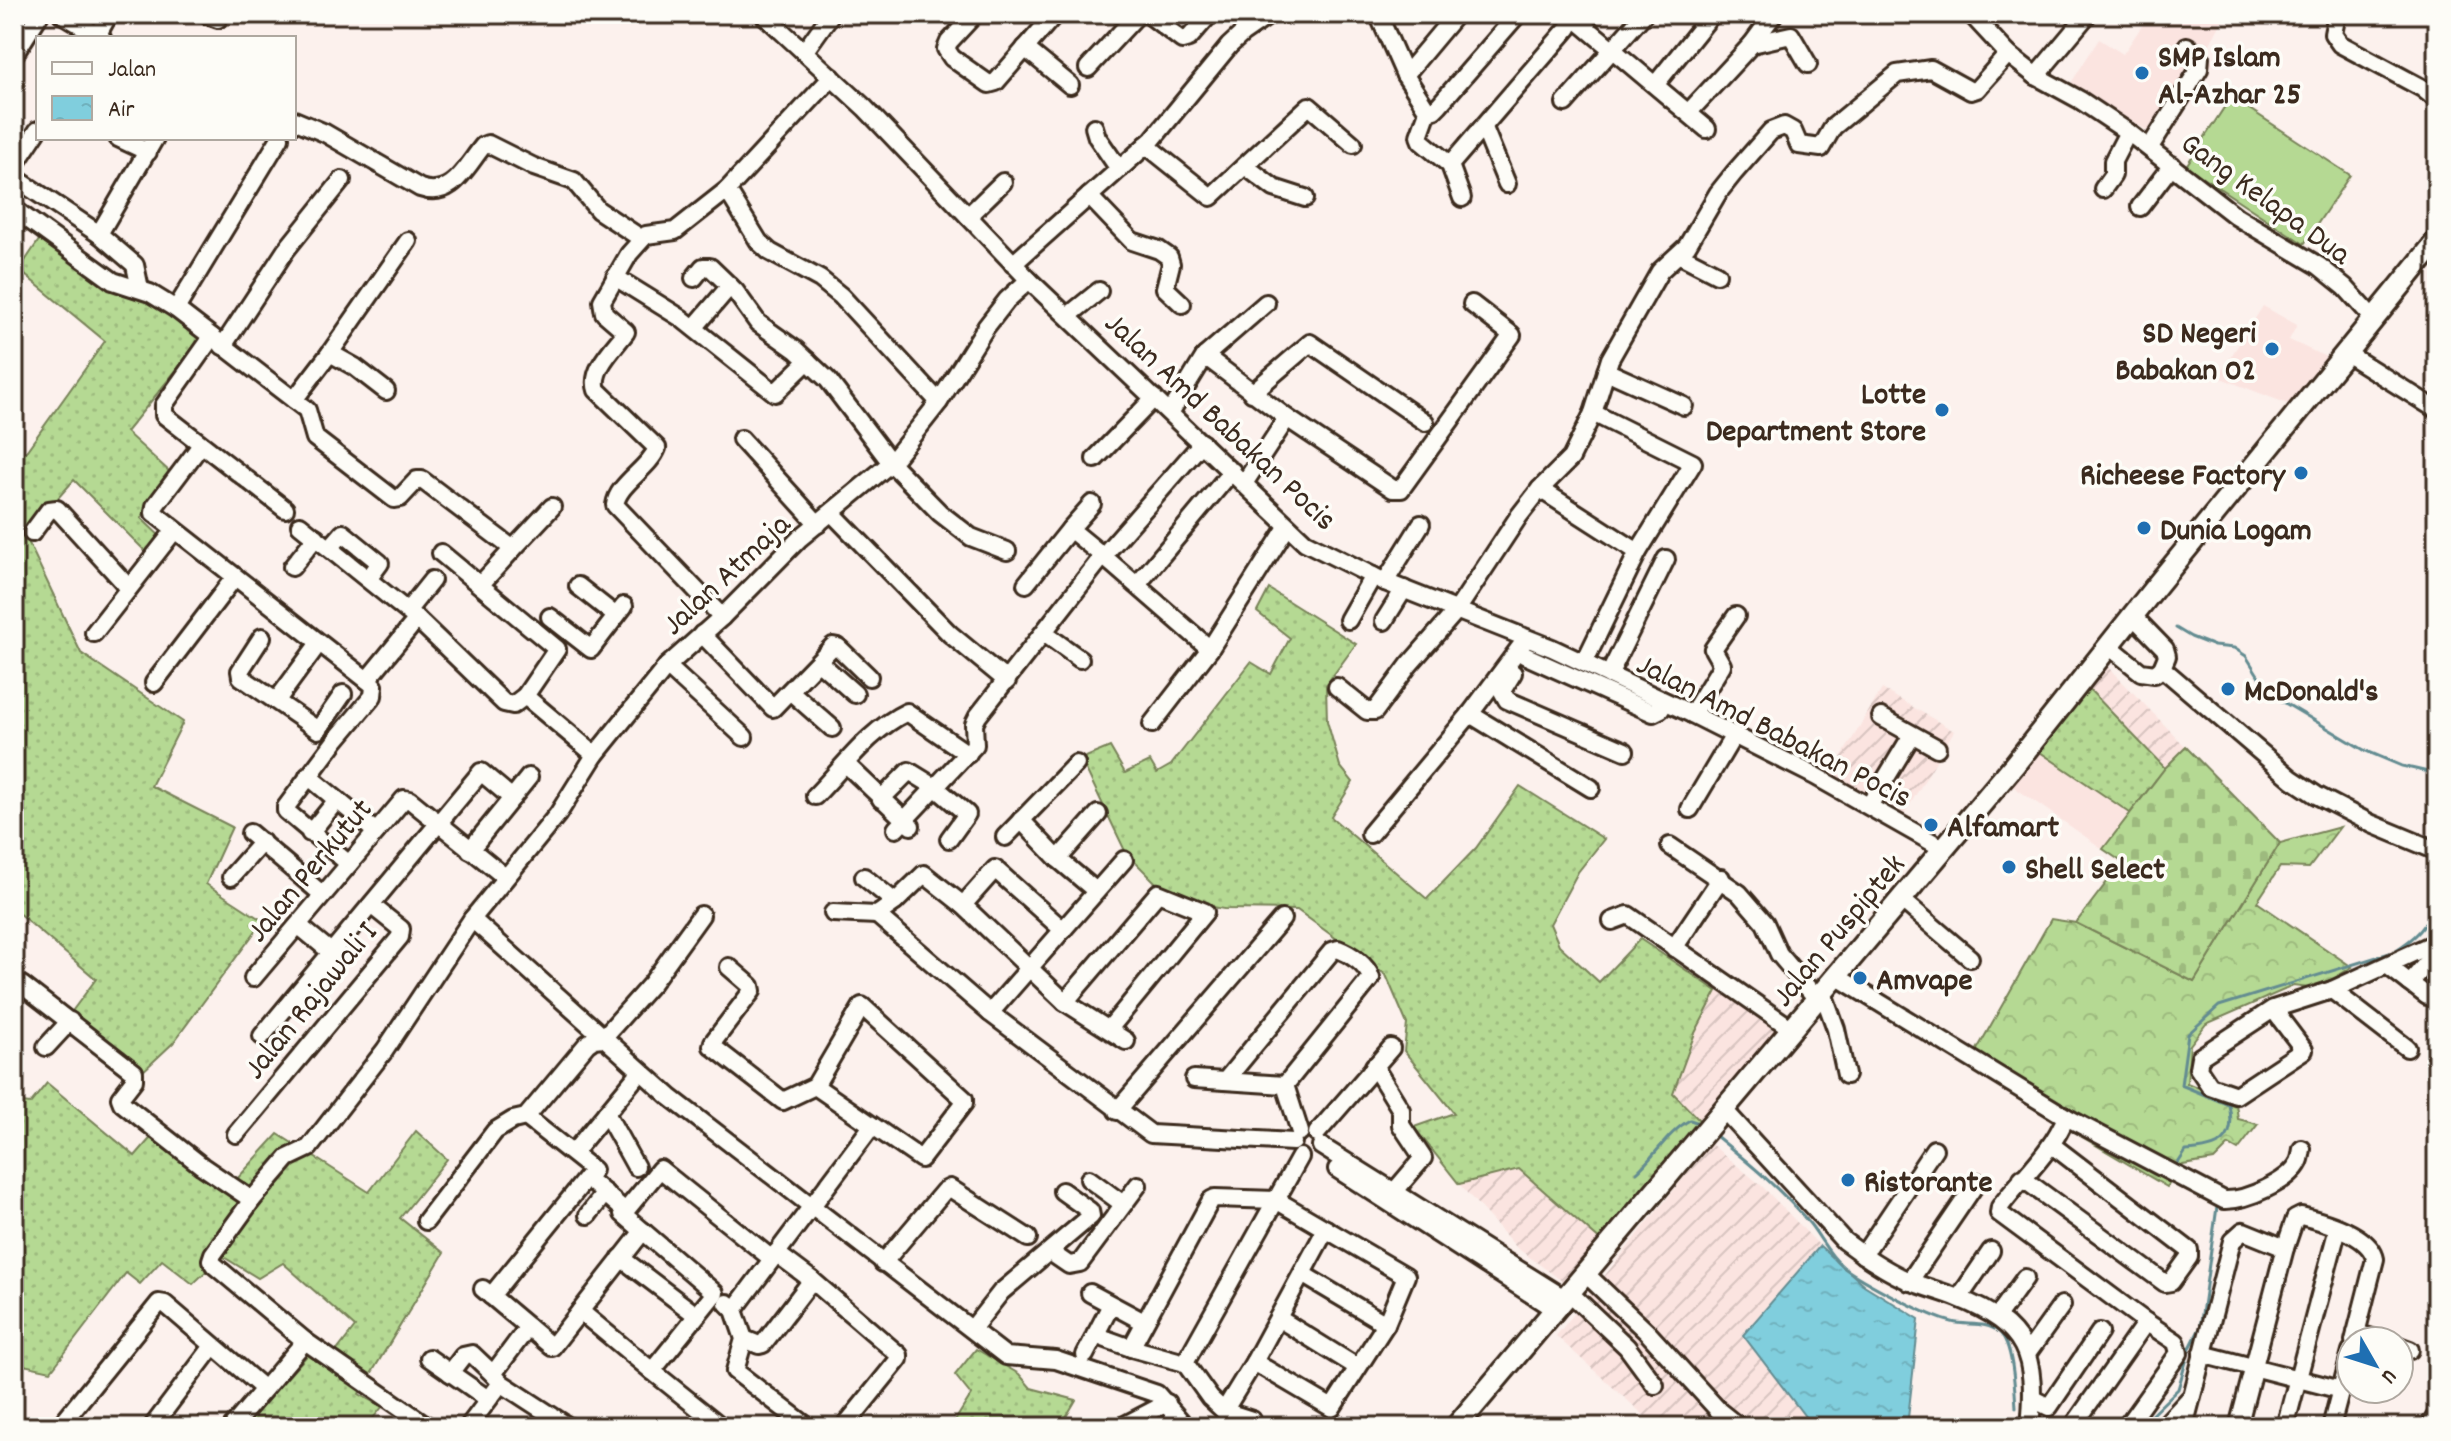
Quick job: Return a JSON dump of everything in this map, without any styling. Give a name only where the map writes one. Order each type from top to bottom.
[{"type":"main road","name":"Jalan Puspiptek","points":[[1456,1427],[1902,900],[2437,241]]},
{"type":"street","points":[[14,55],[40,14]]},
{"type":"street","points":[[62,14],[97,36]]},
{"type":"street","points":[[99,36],[109,14]]},
{"type":"street","name":"Jalan Amd Babakan Pocis","points":[[763,14],[832,77],[1029,280],[1238,476],[1287,527],[1322,552],[1457,610],[1527,645],[1584,663],[1692,714],[1869,806],[1944,849]]},
{"type":"street","points":[[804,52],[831,14]]},
{"type":"street","points":[[975,14],[946,49],[952,58],[989,84],[996,82],[1055,14]]},
{"type":"street","points":[[1088,68],[1138,14]]},
{"type":"street","points":[[1148,14],[1182,40],[1189,38],[1210,14]]},
{"type":"street","points":[[1013,264],[1146,145],[1229,46],[1271,14]]},
{"type":"street","points":[[1378,14],[1405,75],[1428,111]]},
{"type":"street","points":[[1405,75],[1456,14]]},
{"type":"street","points":[[1428,111],[1439,105],[1518,14]]},
{"type":"street","points":[[1565,103],[1644,14]]},
{"type":"street","points":[[1655,85],[1712,14]]},
{"type":"street","points":[[1688,113],[1752,44],[1774,14]]},
{"type":"street","points":[[1782,14],[1808,64]]},
{"type":"street","name":"Gang Kelapa Dua","points":[[1971,14],[2008,54],[2036,76],[2080,100],[2150,147],[2237,217],[2319,266],[2345,287],[2373,318]]},
{"type":"street","points":[[2036,76],[2088,14]]},
{"type":"street","points":[[2337,14],[2333,34],[2340,44],[2422,88],[2437,100]]},
{"type":"street","points":[[1450,165],[1568,28],[1573,15],[1707,129]]},
{"type":"street","points":[[1752,44],[1791,35]]},
{"type":"street","points":[[2150,147],[2199,69],[2200,57],[2187,46]]},
{"type":"street","points":[[1025,48],[1070,85]]},
{"type":"street","points":[[1337,687],[1367,711],[1375,711],[1409,665],[1457,610],[1504,536],[1540,489],[1571,458],[1593,413],[1606,371],[1660,271],[1680,255],[1725,183],[1776,127],[1784,126],[1793,131],[1803,147],[1821,148],[1833,127],[1897,74],[1931,69],[1971,91],[1977,89],[2008,54]]},
{"type":"street","points":[[722,617],[615,505],[617,496],[651,459],[657,448],[597,390],[594,381],[596,372],[626,332],[601,308],[602,301],[629,254],[642,239],[651,233],[675,231],[727,190],[832,77]]},
{"type":"street","points":[[1146,145],[1211,197],[1309,106],[1353,144]]},
{"type":"street","points":[[1428,111],[1419,136],[1450,165],[1462,198]]},
{"type":"street","points":[[296,121],[325,133],[420,188],[435,193],[447,189],[488,144],[534,167],[574,181],[598,210],[642,239]]},
{"type":"street","points":[[1094,127],[1097,137],[1119,169]]},
{"type":"street","points":[[1484,128],[1507,184]]},
{"type":"street","points":[[2103,189],[2113,175],[2113,161],[2128,132]]},
{"type":"street","points":[[14,166],[36,133]]},
{"type":"street","points":[[99,234],[152,145],[128,140]]},
{"type":"street","points":[[176,309],[279,140]]},
{"type":"street","points":[[2140,207],[2172,165]]},
{"type":"street","points":[[1245,166],[1274,188],[1305,198]]},
{"type":"street","points":[[14,177],[99,234],[135,265],[140,289]]},
{"type":"street","points":[[285,509],[167,419],[163,410],[342,180]]},
{"type":"street","points":[[968,216],[1003,182]]},
{"type":"street","points":[[727,190],[759,242],[770,252],[820,279],[841,296],[939,402]]},
{"type":"street","points":[[1089,196],[1132,241],[1159,250],[1169,257],[1171,264],[1165,288],[1182,304]]},
{"type":"street","points":[[14,209],[113,281],[140,289],[176,309],[294,400],[310,414],[315,438],[394,499],[400,498],[417,480],[422,480],[512,550]]},
{"type":"street","points":[[294,400],[408,241]]},
{"type":"street","points":[[1680,255],[1717,274]]},
{"type":"street","points":[[694,278],[706,265],[730,286],[758,323],[808,361],[837,391],[891,463],[940,513],[971,537],[1007,551]]},
{"type":"street","points":[[615,277],[694,328],[775,393],[808,361]]},
{"type":"street","name":"Jalan Atmaja","points":[[305,1341],[211,1260],[252,1200],[288,1158],[309,1148],[385,1050],[472,919],[558,814],[595,755],[667,666],[722,617],[800,538],[891,463],[939,402],[986,327],[1007,300],[1029,280]]},
{"type":"street","points":[[694,328],[730,286]]},
{"type":"street","points":[[1068,316],[1099,291]]},
{"type":"street","points":[[1170,413],[1205,356],[1266,303]]},
{"type":"street","points":[[1205,356],[1287,418],[1393,489],[1401,489],[1512,335],[1472,304]]},
{"type":"street","points":[[1252,393],[1307,344],[1311,344],[1425,422]]},
{"type":"street","points":[[330,353],[355,367],[386,391]]},
{"type":"street","points":[[2346,353],[2437,410]]},
{"type":"street","points":[[1606,371],[1684,406]]},
{"type":"street","points":[[1095,459],[1154,398]]},
{"type":"street","points":[[1584,663],[1638,552],[1693,462],[1593,413]]},
{"type":"street","points":[[1137,585],[1287,418]]},
{"type":"street","points":[[741,439],[950,634],[1007,681]]},
{"type":"street","points":[[846,764],[904,825],[935,787],[968,754],[976,740],[975,721],[1103,556],[1202,443]]},
{"type":"street","points":[[201,445],[154,510],[156,515],[374,686],[373,696],[308,776],[286,811],[349,864]]},
{"type":"street","points":[[1540,489],[1638,552]]},
{"type":"street","points":[[1026,584],[1092,504]]},
{"type":"street","points":[[480,585],[552,507]]},
{"type":"street","points":[[32,533],[49,510],[57,509],[129,588]]},
{"type":"street","points":[[1348,620],[1421,524]]},
{"type":"street","points":[[300,525],[412,614],[504,703],[513,705],[525,696],[571,633]]},
{"type":"street","points":[[1152,724],[1210,649],[1287,527]]},
{"type":"street","points":[[1070,529],[1210,649]]},
{"type":"street","points":[[94,633],[174,531]]},
{"type":"street","points":[[292,567],[316,537]]},
{"type":"street","points":[[441,553],[557,649]]},
{"type":"street","points":[[1609,675],[1666,559]]},
{"type":"street","points":[[154,683],[234,578]]},
{"type":"street","points":[[367,680],[432,580]]},
{"type":"street","points":[[550,617],[591,649],[620,611],[578,586]]},
{"type":"street","points":[[1384,621],[1404,589]]},
{"type":"street","points":[[1692,714],[1722,665],[1713,649],[1736,616]]},
{"type":"street","points":[[2109,646],[2141,672],[2155,674],[2162,668],[2167,656],[2165,649],[2133,616]]},
{"type":"street","points":[[1044,633],[1080,659]]},
{"type":"street","points":[[702,634],[773,708],[836,646],[869,677]]},
{"type":"street","points":[[262,637],[239,675],[318,730],[343,694]]},
{"type":"street","points":[[277,700],[319,643]]},
{"type":"street","points":[[1527,645],[1653,713],[1661,709],[1664,702]]},
{"type":"street","points":[[1370,834],[1527,645]]},
{"type":"street","points":[[1527,645],[1502,691],[1506,699],[1625,751]]},
{"type":"street","points":[[819,662],[855,694]]},
{"type":"street","points":[[667,666],[744,737]]},
{"type":"street","points":[[2162,668],[2292,779],[2316,795],[2372,824],[2437,851]]},
{"type":"street","points":[[790,691],[832,728]]},
{"type":"street","points":[[525,696],[595,755]]},
{"type":"street","points":[[815,796],[860,746],[907,712],[968,754]]},
{"type":"street","points":[[1470,714],[1591,788]]},
{"type":"street","points":[[1881,717],[1937,748]]},
{"type":"street","points":[[1690,809],[1734,735]]},
{"type":"street","points":[[1869,806],[1912,735]]},
{"type":"street","points":[[1005,837],[1076,764]]},
{"type":"street","points":[[262,1036],[438,824],[475,768],[512,798]]},
{"type":"street","points":[[881,799],[908,771],[935,787],[967,814],[949,839]]},
{"type":"street","points":[[308,776],[376,832]]},
{"type":"street","points":[[470,850],[529,777]]},
{"type":"street","name":"Jalan Perkutut","points":[[253,978],[402,800],[407,799],[438,824]]},
{"type":"street","points":[[310,833],[337,800]]},
{"type":"street","points":[[1058,859],[1098,814]]},
{"type":"street","points":[[1021,820],[1058,859],[1096,891]]},
{"type":"street","points":[[438,824],[505,877]]},
{"type":"street","points":[[231,877],[256,837],[323,895]]},
{"type":"street","points":[[1670,846],[1721,878],[1765,923],[1779,954],[1820,996],[1836,1029],[1846,1075]]},
{"type":"street","points":[[990,1013],[1124,860]]},
{"type":"street","points":[[963,905],[995,869],[1063,930]]},
{"type":"street","points":[[877,915],[924,874],[963,905],[1065,1002],[1126,1041]]},
{"type":"street","points":[[864,877],[895,902]]},
{"type":"street","points":[[1674,948],[1721,878]]},
{"type":"street","points":[[1065,1002],[1158,893],[1205,912],[1109,1029]]},
{"type":"street","points":[[1902,900],[1970,958]]},
{"type":"street","name":"Jalan Rajawali I","points":[[236,1134],[400,937],[401,929],[371,905]]},
{"type":"street","points":[[833,913],[877,915],[990,1013],[1117,1111],[1156,1136],[1308,1144],[1394,1192],[1447,1232]]},
{"type":"street","points":[[426,1221],[495,1131],[513,1120],[526,1117],[587,1044],[603,1038],[652,983],[701,915]]},
{"type":"street","points":[[1612,921],[1628,915],[1792,1029]]},
{"type":"street","points":[[472,919],[640,1072],[811,1208],[1008,1357],[1067,1363],[1157,1394],[1186,1427]]},
{"type":"street","points":[[1117,1111],[1282,919]]},
{"type":"street","points":[[298,925],[332,953]]},
{"type":"street","points":[[2273,1009],[2304,1050],[2236,1095],[2210,1086],[2198,1068],[2200,1057],[2273,1009],[2332,990],[2437,942]]},
{"type":"street","points":[[1225,1081],[1332,951],[1343,951],[1365,967],[1371,978],[1285,1085]]},
{"type":"street","points":[[2410,983],[2437,951]]},
{"type":"street","points":[[2388,966],[2427,996]]},
{"type":"street","points":[[729,967],[751,986],[752,991],[713,1042],[713,1048],[784,1101],[815,1086],[862,1006],[964,1099],[960,1111],[921,1159],[815,1086]]},
{"type":"street","points":[[1836,976],[2066,1117],[2224,1200],[2234,1200],[2263,1189],[2288,1175],[2299,1163],[2302,1149]]},
{"type":"street","points":[[22,985],[134,1072],[134,1080],[120,1098],[122,1103],[202,1166],[252,1200]]},
{"type":"street","points":[[2332,990],[2407,1048]]},
{"type":"street","points":[[46,1047],[70,1021]]},
{"type":"street","points":[[1185,1363],[1308,1144],[1391,1048]]},
{"type":"street","points":[[1374,1066],[1401,1110],[1401,1125],[1423,1158],[1394,1192]]},
{"type":"street","points":[[573,1153],[640,1072]]},
{"type":"street","points":[[1194,1079],[1285,1085]]},
{"type":"street","points":[[1285,1085],[1308,1144],[1447,1232],[1563,1300],[1627,1347],[1655,1385]]},
{"type":"street","points":[[1725,1111],[1844,1241],[1909,1282],[1959,1298],[1997,1317],[2015,1331],[2027,1354],[2033,1399],[2030,1427]]},
{"type":"street","points":[[606,1113],[636,1167]]},
{"type":"street","points":[[526,1117],[593,1169],[487,1293],[552,1347],[643,1231]]},
{"type":"street","points":[[2066,1117],[2052,1145],[2000,1207],[2000,1216],[2176,1342],[2179,1353],[2126,1427]]},
{"type":"street","points":[[734,1310],[872,1126]]},
{"type":"street","points":[[2022,1178],[2170,1284],[2189,1257],[2189,1250],[2052,1145]]},
{"type":"street","points":[[1863,1255],[1934,1149]]},
{"type":"street","points":[[808,1427],[735,1371],[744,1339],[734,1310],[623,1214],[660,1169],[774,1256],[812,1280],[899,1357],[844,1427]]},
{"type":"street","points":[[587,1178],[625,1211]]},
{"type":"street","points":[[1089,1179],[1123,1204]]},
{"type":"street","points":[[1909,1282],[1977,1182]]},
{"type":"street","points":[[1050,1252],[1069,1265],[1080,1263],[1138,1185]]},
{"type":"street","points":[[883,1263],[944,1191],[950,1188],[1028,1238]]},
{"type":"street","points":[[972,1329],[1001,1292],[1091,1214],[1062,1191]]},
{"type":"street","points":[[588,1215],[605,1193]]},
{"type":"street","points":[[1131,1348],[1211,1200],[1215,1198],[1276,1200],[1406,1276],[1386,1324],[1335,1406],[1329,1408],[1254,1362]]},
{"type":"street","points":[[2238,1427],[2295,1219],[2301,1216],[2338,1228],[2368,1244],[2375,1259],[2358,1325]]},
{"type":"street","points":[[2285,1427],[2338,1228]]},
{"type":"street","points":[[1224,1411],[1326,1229]]},
{"type":"street","points":[[2184,1427],[2232,1241],[2243,1231],[2285,1248]]},
{"type":"street","points":[[1959,1298],[1991,1251]]},
{"type":"street","points":[[621,1258],[696,1315]]},
{"type":"street","points":[[1302,1274],[1386,1324]]},
{"type":"street","points":[[1586,1274],[1647,1332],[1719,1411],[1739,1427]]},
{"type":"street","points":[[1997,1317],[2025,1278]]},
{"type":"street","points":[[744,1339],[760,1346],[812,1280]]},
{"type":"street","points":[[652,1371],[715,1293]]},
{"type":"street","points":[[1090,1293],[1144,1322]]},
{"type":"street","points":[[59,1427],[159,1303],[165,1304],[264,1389]]},
{"type":"street","points":[[1085,1355],[1111,1305]]},
{"type":"street","points":[[2027,1354],[2062,1305]]},
{"type":"street","points":[[580,1311],[718,1424]]},
{"type":"street","points":[[1278,1318],[1357,1367]]},
{"type":"street","points":[[2076,1422],[2146,1322]]},
{"type":"street","points":[[468,1427],[488,1399],[528,1327]]},
{"type":"street","points":[[2033,1399],[2049,1407],[2100,1332]]},
{"type":"street","points":[[1095,1335],[1185,1363],[1210,1398],[1224,1411],[1252,1420]]},
{"type":"street","points":[[232,1427],[305,1341],[410,1422],[429,1427]]},
{"type":"street","points":[[152,1427],[213,1346]]},
{"type":"street","points":[[450,1373],[468,1354],[472,1354],[497,1378],[569,1427]]},
{"type":"street","points":[[2202,1354],[2335,1388]]},
{"type":"street","points":[[429,1358],[488,1399]]},
{"type":"street","points":[[2163,1427],[2191,1396]]},
{"type":"street","points":[[1121,1427],[1167,1403]]},
{"type":"street","points":[[2331,1427],[2337,1405]]},
{"type":"street","points":[[2429,1427],[2437,1414]]},
{"type":"shaded area","name":"SMP Islam Al-Azhar 25","points":[[2150,14],[2226,14],[2204,55],[2213,62],[2162,140],[2071,83],[2099,39],[2123,54]]},
{"type":"shaded area","name":"SD Negeri Babakan 02","points":[[2263,306],[2297,325],[2289,340],[2326,357],[2288,404],[2218,377]]},
{"type":"shaded area","points":[[2106,665],[2186,747],[2165,768],[2088,688]]},
{"type":"shaded area","points":[[1882,689],[1954,731],[1902,818],[1830,776]]},
{"type":"shaded area","points":[[2037,750],[2130,813],[2103,849],[2011,785]]},
{"type":"shaded area","points":[[1717,991],[1745,997],[1782,1026],[1702,1123],[1673,1094],[1695,1033]]},
{"type":"shaded area","points":[[1711,1144],[1762,1186],[1820,1246],[1743,1335],[1813,1427],[1657,1427],[1556,1336]]},
{"type":"shaded area","points":[[1519,1169],[1602,1242],[1562,1281],[1517,1248],[1459,1184]]},
{"type":"green space","points":[[2231,97],[2350,175],[2304,244],[2186,166]]},
{"type":"green space","points":[[41,237],[204,336],[126,432],[171,473],[141,518],[162,538],[149,555],[74,480],[25,535],[81,653],[183,722],[151,786],[232,827],[206,884],[263,921],[173,1043],[138,1076],[67,1018],[96,979],[17,912],[14,914],[14,461],[27,450],[105,341],[19,270]]},
{"type":"green space","points":[[1269,589],[1356,644],[1326,685],[1327,721],[1340,766],[1353,782],[1331,817],[1427,899],[1476,848],[1520,786],[1604,839],[1578,872],[1550,924],[1559,945],[1599,982],[1640,939],[1717,991],[1695,1033],[1673,1093],[1702,1123],[1602,1242],[1519,1169],[1459,1184],[1414,1127],[1454,1113],[1404,1051],[1407,1024],[1386,975],[1297,910],[1224,909],[1190,903],[1161,888],[1126,853],[1081,759],[1110,747],[1125,773],[1150,761],[1157,773],[1171,765],[1251,662],[1271,674],[1290,638],[1257,612]]},
{"type":"green space","points":[[2088,688],[2165,768],[2130,813],[2037,750]]},
{"type":"green space","points":[[2186,747],[2280,843],[2194,982],[2076,923],[2122,862],[2103,849],[2165,768]]},
{"type":"green space","points":[[2340,827],[2309,868],[2280,867],[2257,902],[2352,967],[2317,989],[2293,986],[2206,1024],[2190,1045],[2187,1083],[2236,1103],[2238,1119],[2258,1124],[2238,1150],[2229,1145],[2214,1160],[2183,1165],[2167,1187],[2043,1114],[1970,1062],[2051,919],[2076,923],[2194,982],[2280,843]]},
{"type":"green space","points":[[47,1083],[135,1156],[155,1133],[226,1191],[278,1134],[369,1192],[416,1131],[447,1159],[400,1218],[444,1253],[359,1394],[382,1407],[366,1427],[243,1427],[311,1351],[329,1361],[355,1327],[283,1263],[258,1278],[222,1256],[193,1284],[162,1260],[140,1284],[126,1273],[51,1371],[14,1363],[14,1102],[30,1104]]},
{"type":"green space","points":[[976,1349],[1019,1374],[1031,1388],[1076,1400],[1060,1427],[951,1427],[971,1395],[955,1375]]},
{"type":"water","points":[[1820,1246],[1864,1285],[1919,1319],[1907,1427],[1813,1427],[1743,1335]]},
{"type":"waterway","points":[[2176,628],[2214,646],[2234,648],[2246,656],[2270,694],[2364,750],[2402,766],[2437,774]]},
{"type":"waterway","points":[[2174,1169],[2186,1151],[2216,1145],[2228,1135],[2230,1128],[2229,1105],[2181,1085],[2188,1034],[2219,1006],[2393,952],[2420,931],[2437,901]]},
{"type":"waterway","points":[[1637,1172],[1682,1125],[1690,1120],[1699,1123]]},
{"type":"waterway","points":[[1716,1136],[1788,1200],[1843,1267],[1928,1313],[1952,1322],[1988,1326],[1999,1332],[2010,1356],[2016,1408]]},
{"type":"waterway","points":[[2139,1427],[2178,1389],[2190,1348],[2200,1328],[2217,1207]]},
{"type":"waterway","points":[[2037,1421],[2046,1427]]},
{"type":"place","name":"SMP Islam Al-Azhar 25","points":[[2142,73]]},
{"type":"place","name":"SD Negeri Babakan 02","points":[[2272,349]]},
{"type":"place","name":"Lotte Department Store","points":[[1942,410]]},
{"type":"place","name":"Richeese Factory","points":[[2301,473]]},
{"type":"place","name":"Dunia Logam","points":[[2144,528]]},
{"type":"place","name":"McDonald's","points":[[2228,689]]},
{"type":"place","name":"Alfamart","points":[[1931,825]]},
{"type":"place","name":"Shell Select","points":[[2009,867]]},
{"type":"place","name":"Amvape","points":[[1860,978]]},
{"type":"place","name":"Ristorante","points":[[1848,1180]]}]
